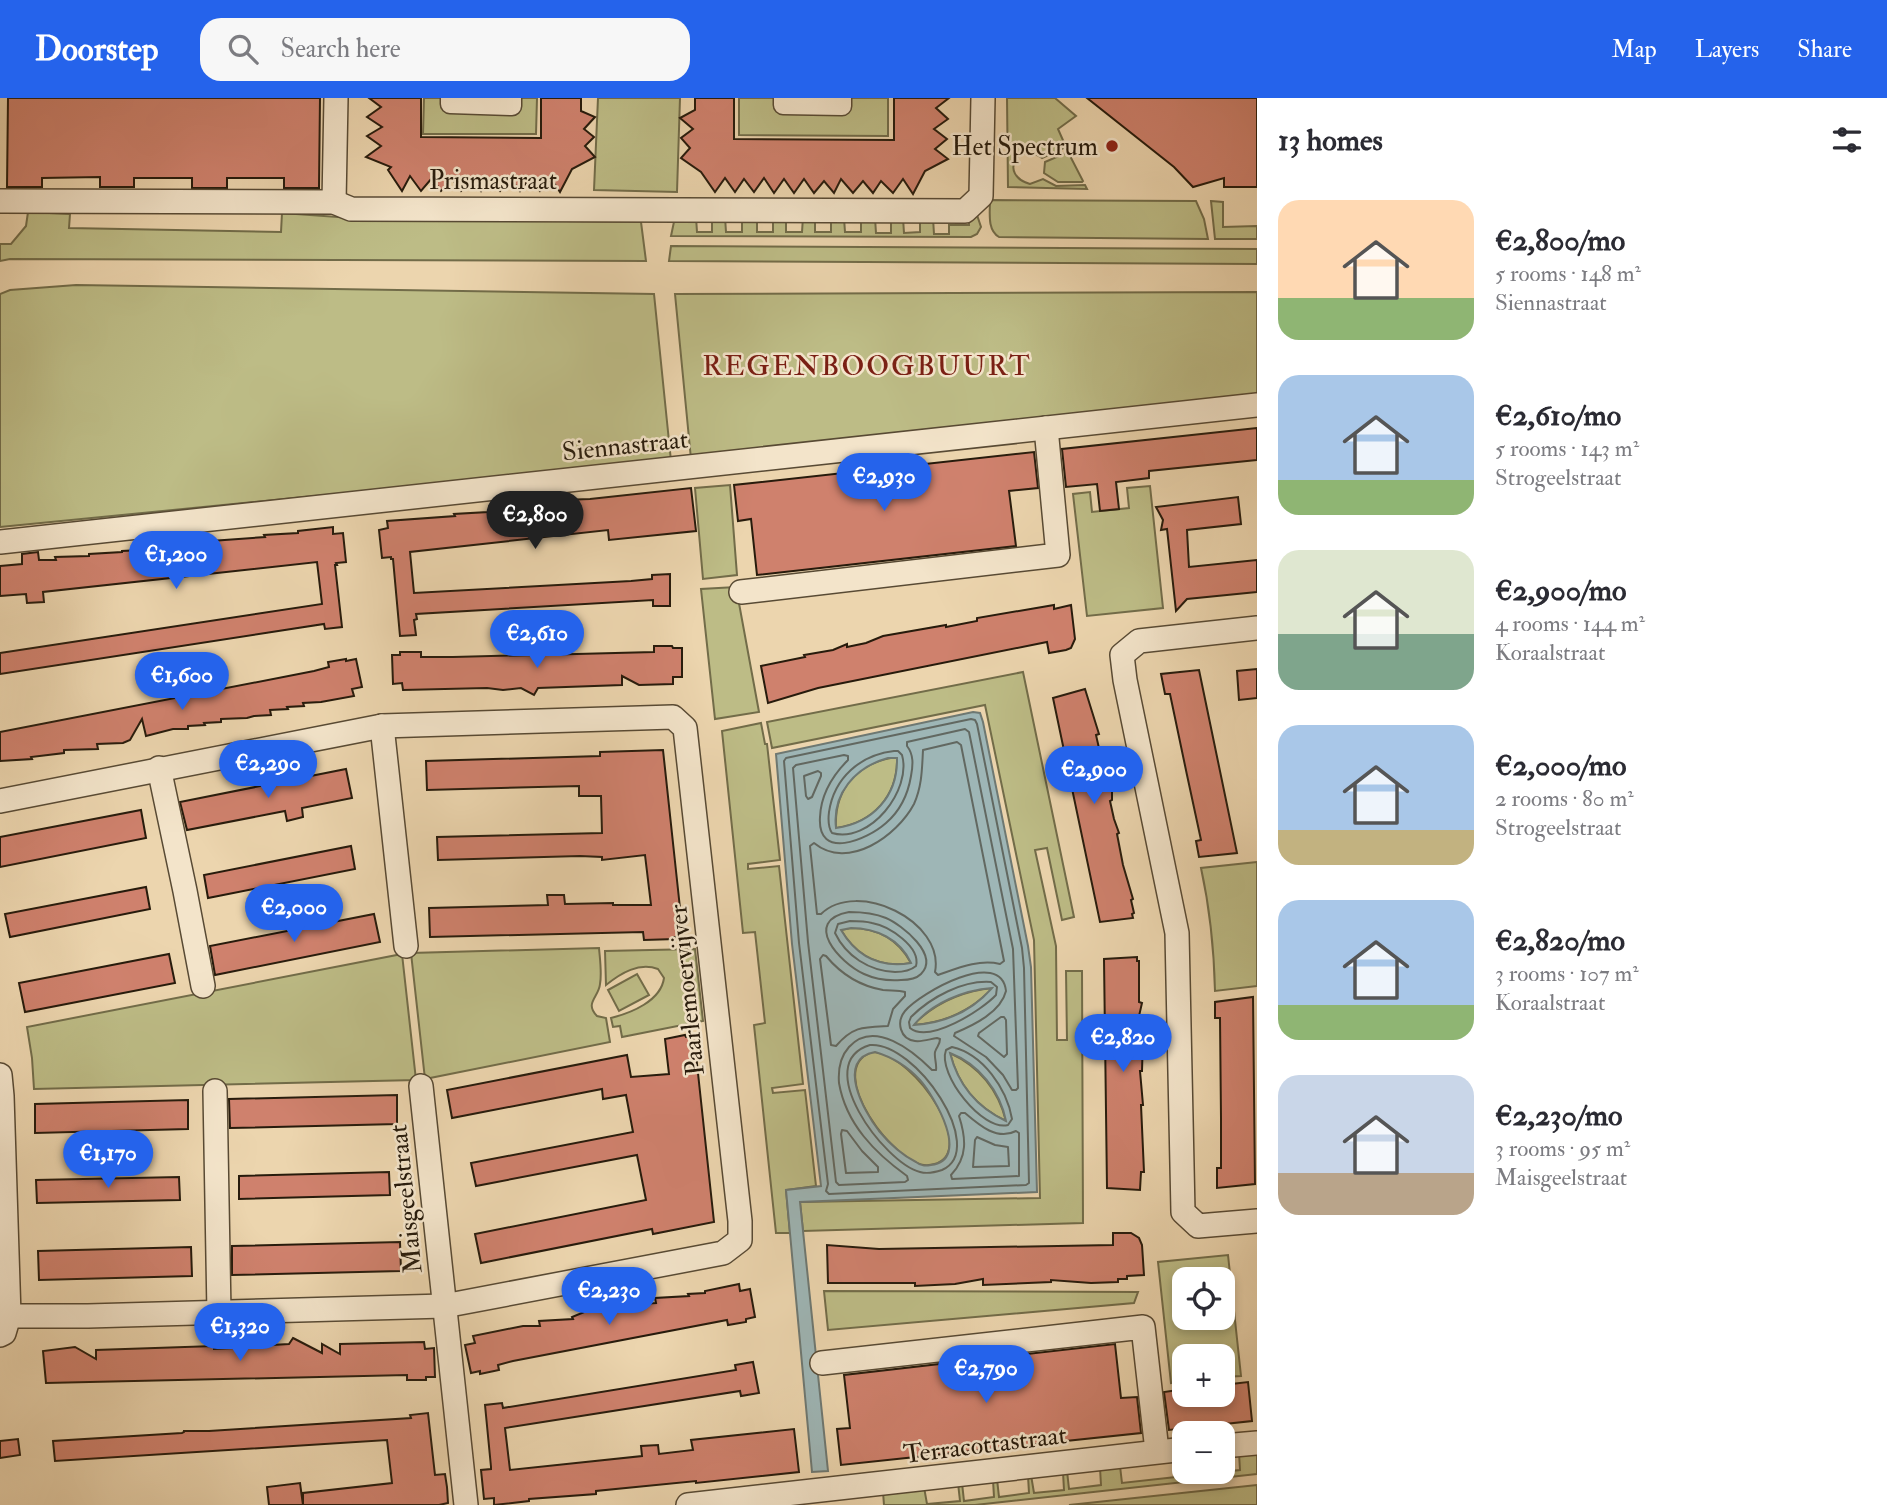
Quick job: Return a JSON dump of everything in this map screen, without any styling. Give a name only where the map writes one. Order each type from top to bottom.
[{"type":"street","points":[[334,202],[336,98]]},
{"type":"street","points":[[450,98],[450,104],[512,106],[512,98]]},
{"type":"street","points":[[783,98],[783,106],[842,106],[842,98]]},
{"type":"street","name":"Prismastraat","points":[[0,201],[334,202],[351,209],[965,211],[981,197],[982,98]]},
{"type":"street","name":"Siennastraat","points":[[0,542],[1257,405]]},
{"type":"street","points":[[741,592],[1058,555],[1046,428]]},
{"type":"street","points":[[1257,628],[1139,641],[1122,655],[1177,933],[1183,1212],[1198,1226],[1257,1221]]},
{"type":"street","name":"Paarlemoervijver","points":[[382,726],[673,717],[685,727],[740,1221],[740,1240],[723,1252]]},
{"type":"street","points":[[0,801],[382,726],[406,946]]},
{"type":"street","points":[[159,768],[202,986]]},
{"type":"street","points":[[0,1075],[4,1325]]},
{"type":"street","name":"Maisgeelstraat","points":[[421,1086],[466,1505]]},
{"type":"street","points":[[215,1091],[219,1312]]},
{"type":"street","name":"Maisgeelstraat","points":[[4,1325],[88,1316],[444,1306],[723,1252]]},
{"type":"street","points":[[822,1363],[1143,1326],[1157,1451]]},
{"type":"street","points":[[1235,1445],[1257,1443]]},
{"type":"street","name":"Terracottastraat","points":[[688,1505],[1172,1450]]},
{"type":"shaded area","points":[[424,98],[537,98],[536,134],[423,134]]},
{"type":"shaded area","points":[[598,98],[680,98],[677,192],[594,190]]},
{"type":"shaded area","points":[[739,98],[888,98],[888,136],[739,135]]},
{"type":"shaded area","points":[[1007,98],[1055,98],[1076,116],[1058,129],[1066,147],[1042,158],[1026,153],[1019,156],[1013,167],[1020,180],[1030,184],[1043,179],[1056,186],[1085,185],[1087,189],[1008,187]]},
{"type":"shaded area","points":[[1068,152],[1082,182],[1058,182],[1044,173],[1045,162]]},
{"type":"shaded area","points":[[990,200],[1196,201],[1204,219],[1208,239],[999,237],[991,226]]},
{"type":"shaded area","points":[[1211,201],[1223,202],[1223,227],[1257,226],[1257,239],[1215,239]]},
{"type":"shaded area","points":[[28,212],[70,214],[69,228],[281,232],[282,213],[352,218],[641,222],[646,261],[0,261],[0,244],[11,244],[26,226]]},
{"type":"shaded area","points":[[977,215],[981,227],[977,234],[971,237],[671,236],[675,217],[696,217],[697,232],[712,232],[712,217],[725,217],[726,232],[742,232],[742,217],[757,217],[757,232],[773,232],[773,217],[786,217],[786,232],[802,232],[803,217],[815,217],[815,232],[831,232],[831,218],[844,218],[845,232],[861,232],[861,218],[875,218],[876,233],[891,233],[891,218],[903,218],[904,233],[920,232],[920,218],[933,218],[934,234],[949,234],[949,225],[969,225],[969,217]]},
{"type":"shaded area","points":[[671,246],[1257,249],[1257,264],[669,261]]},
{"type":"shaded area","points":[[76,285],[654,294],[671,461],[0,527],[0,294],[10,290]]},
{"type":"shaded area","points":[[1257,292],[1257,398],[691,459],[675,294]]},
{"type":"shaded area","points":[[730,485],[737,575],[703,579],[695,488]]},
{"type":"shaded area","points":[[1150,486],[1163,608],[1087,616],[1073,494],[1090,492],[1092,512],[1129,508],[1127,488]]},
{"type":"shaded area","points":[[736,587],[759,712],[715,719],[701,589]]},
{"type":"shaded area","points":[[1023,672],[1074,917],[1062,920],[1047,848],[1035,850],[1056,946],[1057,1040],[1067,1040],[1066,971],[1082,971],[1083,1223],[803,1231],[800,1202],[1040,1198],[1034,940],[985,705],[772,748],[767,722]]},
{"type":"shaded area","points":[[761,723],[767,744],[780,860],[748,864],[748,869],[779,866],[803,1084],[772,1088],[773,1093],[805,1090],[816,1186],[786,1190],[790,1233],[776,1233],[754,1025],[765,1023],[755,932],[743,933],[722,731]]},
{"type":"shaded area","points":[[897,757],[893,784],[881,805],[861,820],[836,828],[839,801],[851,779],[871,765]]},
{"type":"shaded area","points":[[1257,862],[1257,986],[1215,991],[1211,929],[1201,868]]},
{"type":"shaded area","points":[[841,930],[870,930],[886,936],[900,947],[911,963],[890,964],[862,954]]},
{"type":"shaded area","points":[[599,948],[601,980],[592,1007],[597,1016],[606,1018],[610,1042],[425,1079],[411,953]]},
{"type":"shaded area","points":[[695,949],[703,1021],[622,1037],[620,1026],[613,1027],[611,1018],[644,1005],[657,993],[664,978],[658,969],[644,967],[624,973],[606,985],[605,951]]},
{"type":"shaded area","points":[[402,954],[416,1080],[34,1089],[27,1027]]},
{"type":"shaded area","points":[[637,974],[649,995],[619,1011],[608,990]]},
{"type":"shaded area","points":[[993,988],[976,1003],[957,1014],[936,1022],[913,1025],[930,1010],[950,999]]},
{"type":"shaded area","points":[[872,1052],[889,1057],[907,1069],[938,1107],[947,1127],[949,1145],[944,1158],[929,1165],[915,1162],[883,1135],[869,1116],[859,1096],[855,1077],[859,1062]]},
{"type":"shaded area","points":[[950,1053],[970,1065],[986,1080],[1003,1109],[1006,1121],[986,1109],[970,1094],[953,1065]]},
{"type":"shaded area","points":[[1228,1255],[1229,1267],[1172,1267],[1172,1330],[1235,1330],[1235,1320],[1241,1376],[1235,1376],[1235,1344],[1172,1344],[1171,1383],[1158,1262]]},
{"type":"shaded area","points":[[824,1291],[1138,1292],[1134,1303],[828,1330]]},
{"type":"shaded area","points":[[1257,1451],[1257,1474],[1235,1476],[1235,1471],[1240,1470],[1239,1453]]},
{"type":"shaded area","points":[[1120,1466],[1122,1483],[1172,1477],[1172,1483],[975,1505],[884,1505],[883,1492],[924,1487],[927,1504],[960,1501],[958,1483],[962,1483],[964,1501],[994,1497],[993,1480],[997,1479],[999,1497],[1029,1493],[1028,1476],[1031,1475],[1034,1493],[1064,1490],[1063,1472],[1067,1471],[1069,1489],[1101,1485],[1100,1468]]},
{"type":"shaded area","points":[[1257,1485],[1257,1505],[1069,1505]]},
{"type":"water","points":[[973,712],[980,713],[1031,967],[1037,1192],[800,1202],[828,1471],[812,1472],[786,1190],[821,1186],[792,944],[776,754]],"holes":[[[897,758],[896,772],[888,796],[872,814],[836,828],[842,793],[856,775],[876,762]],[[841,930],[869,930],[886,936],[900,947],[911,963],[890,964],[862,954]],[[992,988],[976,1003],[957,1014],[936,1022],[914,1025],[939,1004],[981,989]],[[875,1052],[899,1063],[920,1080],[933,1099],[946,1127],[949,1152],[943,1161],[925,1166],[891,1144],[866,1112],[856,1087],[857,1065],[863,1057]],[[950,1053],[970,1064],[987,1080],[999,1099],[1006,1121],[977,1102],[958,1075]]]},
{"type":"building","points":[[8,98],[320,98],[319,188],[284,188],[284,178],[227,178],[227,188],[192,188],[192,178],[134,178],[134,187],[100,187],[100,177],[42,178],[42,187],[7,187]]},
{"type":"building","points":[[369,98],[421,98],[421,137],[541,138],[541,98],[581,98],[581,111],[595,117],[584,129],[594,137],[585,146],[595,157],[572,169],[560,192],[552,180],[540,191],[530,178],[520,191],[510,178],[500,191],[489,179],[481,191],[471,179],[461,191],[452,179],[441,191],[432,178],[421,191],[410,176],[402,191],[388,170],[391,167],[366,157],[381,146],[367,136],[382,127],[367,117],[381,107]]},
{"type":"building","points":[[695,98],[734,98],[734,139],[894,140],[894,98],[949,98],[936,108],[948,119],[934,129],[947,139],[935,149],[948,159],[925,171],[913,194],[903,179],[893,193],[881,181],[873,193],[863,181],[853,193],[841,179],[834,193],[824,181],[814,193],[804,179],[794,193],[784,179],[774,193],[764,178],[754,192],[744,179],[735,192],[725,178],[715,192],[701,172],[681,158],[690,148],[681,138],[693,129],[680,118],[695,110]]},
{"type":"building","points":[[1087,98],[1257,98],[1257,187],[1224,187],[1224,178],[1193,187],[1174,167]]},
{"type":"building","points":[[1257,428],[1257,460],[1149,471],[1149,478],[1116,482],[1119,509],[1100,511],[1097,484],[1066,487],[1062,449]]},
{"type":"building","points":[[1034,452],[1038,488],[1009,491],[1016,546],[757,575],[751,519],[738,521],[734,485]]},
{"type":"building","points":[[691,488],[696,531],[609,540],[608,530],[410,552],[414,593],[631,581],[652,579],[652,575],[670,574],[670,606],[653,606],[653,600],[416,614],[416,635],[400,636],[393,559],[382,558],[379,530],[388,528],[387,521],[522,509],[555,505],[562,500]]},
{"type":"building","points":[[1238,497],[1241,524],[1187,530],[1189,567],[1257,560],[1257,592],[1187,599],[1176,611],[1167,529],[1161,530],[1163,520],[1156,507]]},
{"type":"building","points":[[333,527],[333,534],[343,533],[346,562],[335,565],[342,627],[325,629],[324,624],[0,674],[0,653],[322,604],[317,562],[43,592],[44,602],[27,603],[26,594],[0,596],[0,566],[22,564],[22,554],[38,552],[39,560],[56,560],[55,557],[89,556]]},
{"type":"building","points":[[1054,605],[1054,609],[1071,605],[1075,639],[1071,648],[1066,650],[1049,653],[1047,642],[818,688],[768,703],[761,666],[833,650],[847,644],[847,647],[866,643],[883,636],[946,627],[977,621],[977,618]]},
{"type":"building","points":[[654,646],[682,648],[682,677],[673,677],[673,684],[639,685],[622,676],[622,685],[538,688],[534,695],[521,688],[403,690],[402,683],[393,684],[392,655],[400,655],[400,652],[421,652],[421,657],[453,657],[654,652]]},
{"type":"building","points":[[356,659],[362,687],[352,689],[354,696],[270,710],[271,715],[221,719],[221,722],[204,723],[205,725],[188,726],[188,729],[173,729],[146,736],[142,719],[130,740],[123,743],[97,744],[98,749],[64,750],[64,753],[31,757],[32,759],[0,761],[0,732],[314,671],[329,667],[328,662]]},
{"type":"building","points":[[1257,669],[1257,698],[1239,700],[1237,671]]},
{"type":"building","points":[[1199,670],[1237,853],[1199,857],[1196,841],[1201,840],[1170,694],[1165,694],[1161,674]]},
{"type":"building","points":[[1085,689],[1099,734],[1096,735],[1103,766],[1112,790],[1110,801],[1133,899],[1133,918],[1100,922],[1053,698]]},
{"type":"building","points":[[663,750],[683,936],[674,937],[675,939],[644,940],[643,932],[430,937],[429,908],[548,905],[547,895],[564,895],[565,904],[651,905],[645,855],[602,860],[602,857],[580,856],[438,860],[437,837],[602,833],[601,796],[579,796],[579,786],[427,790],[426,761],[600,756],[600,752]]},
{"type":"building","points":[[346,769],[352,798],[302,808],[303,817],[287,821],[285,811],[187,830],[180,802]]},
{"type":"building","points":[[141,810],[146,838],[0,867],[0,837]]},
{"type":"building","points":[[351,846],[355,869],[208,898],[204,875]]},
{"type":"building","points":[[146,887],[150,909],[10,937],[5,914]]},
{"type":"building","points":[[374,914],[380,942],[215,975],[210,946]]},
{"type":"building","points":[[169,954],[175,983],[25,1012],[19,983]]},
{"type":"building","points":[[1137,957],[1139,1002],[1142,1003],[1139,1016],[1140,1036],[1143,1036],[1140,1071],[1144,1172],[1141,1172],[1140,1190],[1107,1188],[1104,959]]},
{"type":"building","points":[[1253,997],[1255,1184],[1217,1188],[1217,1168],[1221,1168],[1220,1018],[1215,1018],[1215,1002]]},
{"type":"building","points":[[694,1036],[714,1222],[653,1234],[652,1229],[481,1263],[475,1234],[646,1200],[637,1155],[476,1186],[471,1163],[633,1132],[626,1095],[603,1099],[602,1089],[452,1118],[447,1090],[627,1055],[631,1077],[669,1074],[665,1039]]},
{"type":"building","points":[[397,1095],[397,1124],[230,1128],[229,1099]]},
{"type":"building","points":[[188,1100],[188,1129],[35,1133],[35,1104]]},
{"type":"building","points":[[389,1172],[390,1195],[239,1199],[239,1176]]},
{"type":"building","points":[[179,1177],[180,1200],[37,1203],[36,1180]]},
{"type":"building","points":[[1113,1233],[1131,1233],[1139,1238],[1144,1275],[1127,1276],[1127,1279],[1118,1279],[1118,1282],[1091,1283],[1051,1280],[983,1285],[983,1279],[955,1284],[915,1286],[915,1283],[828,1283],[827,1245],[879,1249],[1113,1245]]},
{"type":"building","points":[[400,1242],[401,1271],[232,1275],[232,1246]]},
{"type":"building","points":[[191,1247],[192,1276],[39,1280],[38,1251]]},
{"type":"building","points":[[739,1284],[740,1291],[750,1289],[755,1317],[746,1319],[746,1322],[728,1325],[727,1320],[513,1361],[498,1365],[499,1370],[471,1373],[465,1345],[475,1343],[473,1336],[523,1326],[540,1326],[539,1321],[573,1319],[572,1317],[594,1308],[639,1306],[656,1303],[655,1298],[689,1296],[688,1294],[705,1293]]},
{"type":"building","points":[[293,1338],[322,1353],[322,1344],[340,1354],[340,1344],[424,1342],[425,1349],[434,1348],[435,1377],[426,1377],[426,1380],[407,1380],[407,1375],[46,1383],[43,1351],[75,1347],[96,1359],[96,1350],[255,1347],[289,1344]]},
{"type":"building","points":[[1115,1344],[1121,1398],[1137,1397],[1141,1433],[841,1465],[837,1429],[850,1428],[844,1375]]},
{"type":"building","points":[[753,1362],[759,1393],[741,1396],[740,1391],[505,1428],[510,1470],[642,1456],[641,1446],[658,1445],[659,1454],[693,1450],[691,1440],[794,1429],[799,1472],[596,1491],[596,1494],[529,1499],[494,1505],[494,1498],[484,1499],[481,1470],[491,1469],[485,1405],[502,1403],[503,1408],[736,1370],[735,1365]]},
{"type":"building","points":[[1248,1382],[1252,1421],[1172,1421],[1172,1430],[1169,1430],[1164,1392],[1172,1391],[1172,1407],[1235,1407],[1235,1384]]},
{"type":"building","points":[[428,1413],[435,1475],[445,1474],[447,1487],[448,1503],[439,1505],[303,1505],[303,1493],[392,1483],[387,1440],[55,1461],[53,1441],[411,1418],[410,1415]]},
{"type":"building","points":[[18,1439],[20,1455],[0,1458],[0,1441]]},
{"type":"building","points":[[300,1483],[303,1505],[269,1505],[267,1487]]},
{"type":"place","name":"Het Spectrum","points":[[1112,146]]},
{"type":"district","name":"REGENBOOGBUURT","points":[[867,365]]}]
